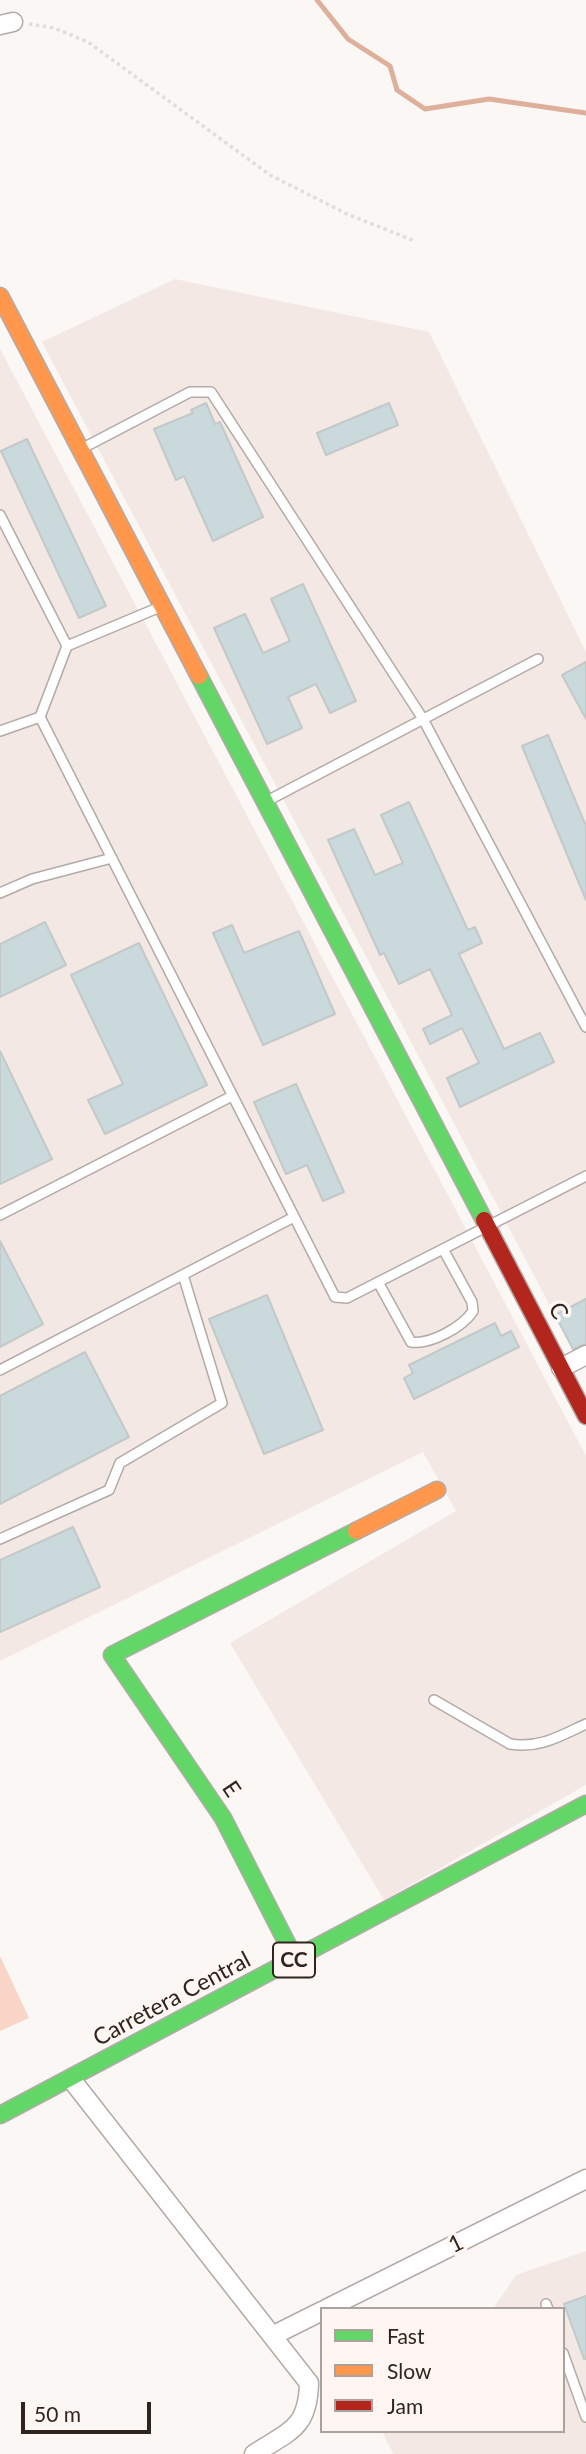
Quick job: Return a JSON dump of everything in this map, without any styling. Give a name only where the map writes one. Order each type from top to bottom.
[{"type":"street","name":"C","points":[[0,296],[489,1226],[586,1416]]},
{"type":"street","points":[[561,1368],[586,1355]]},
{"type":"street","name":"E","points":[[295,1959],[223,1818],[112,1655],[437,1490]]},
{"type":"street","name":"Carretera Central","points":[[0,2115],[586,1804]]},
{"type":"street","points":[[71,2079],[309,2383],[308,2409],[296,2427],[254,2454]]},
{"type":"street","name":"1","points":[[330,2307],[586,2179]]},
{"type":"street","name":"1","points":[[272,2336],[320,2312]]},
{"type":"lane","points":[[80,450],[190,392],[211,393],[423,719],[586,1027]]},
{"type":"lane","points":[[0,514],[67,646]]},
{"type":"lane","points":[[163,606],[67,646],[40,718],[335,1297],[347,1298],[586,1177]]},
{"type":"lane","points":[[266,802],[538,659]]},
{"type":"lane","points":[[0,731],[40,718]]},
{"type":"lane","points":[[0,893],[32,878],[112,858]]},
{"type":"lane","points":[[0,1215],[232,1096]]},
{"type":"lane","points":[[0,1370],[294,1217]]},
{"type":"lane","points":[[379,1282],[411,1342],[426,1342],[468,1319],[474,1311],[472,1302],[443,1249]]},
{"type":"lane","points":[[0,1539],[109,1490],[120,1463],[222,1403],[183,1275]]},
{"type":"lane","points":[[434,1700],[510,1744],[525,1747],[540,1745],[586,1724]]},
{"type":"lane","points":[[565,2359],[586,2417]]},
{"type":"path","points":[[6,24],[54,28],[88,42],[270,175],[347,214],[415,241]]},
{"type":"shaded area","points":[[175,279],[429,332],[586,652],[586,1299],[555,1315],[42,342]]},
{"type":"shaded area","points":[[0,349],[586,1456],[586,1785],[384,1900],[230,1643],[456,1511],[423,1452],[0,1661]]},
{"type":"shaded area","points":[[0,1956],[29,2018],[0,2031]]},
{"type":"shaded area","points":[[586,2251],[586,2454],[393,2454],[383,2433],[565,2433],[565,2307],[494,2307],[516,2275]]},
{"type":"building","points":[[206,403],[215,424],[220,422],[263,517],[213,541],[184,476],[176,480],[154,429],[193,413],[191,410]]},
{"type":"building","points":[[389,403],[398,425],[326,455],[317,433]]},
{"type":"building","points":[[27,439],[106,606],[79,618],[1,451]]},
{"type":"building","points":[[303,584],[356,701],[330,713],[316,684],[288,697],[302,728],[267,744],[214,628],[245,614],[263,653],[290,641],[271,599]]},
{"type":"building","points":[[586,662],[586,719],[562,675]]},
{"type":"building","points":[[548,735],[586,826],[586,900],[522,746]]},
{"type":"building","points":[[409,802],[468,930],[475,927],[482,943],[459,954],[504,1049],[540,1033],[554,1062],[460,1107],[447,1078],[479,1063],[462,1028],[430,1044],[423,1029],[452,1015],[430,969],[399,984],[384,953],[380,955],[328,840],[354,829],[375,875],[403,863],[381,815]]},
{"type":"building","points":[[45,922],[66,965],[0,997],[0,944]]},
{"type":"building","points":[[232,925],[244,953],[299,931],[335,1014],[263,1045],[213,933]]},
{"type":"building","points":[[139,943],[207,1085],[105,1134],[88,1100],[123,1084],[71,975]]},
{"type":"building","points":[[0,1051],[52,1159],[0,1184]]},
{"type":"building","points":[[296,1084],[344,1192],[323,1201],[307,1165],[286,1174],[254,1102]]},
{"type":"building","points":[[0,1241],[43,1324],[0,1347]]},
{"type":"building","points":[[267,1295],[323,1430],[264,1454],[209,1319]]},
{"type":"building","points":[[586,1299],[586,1344],[573,1349],[555,1315]]},
{"type":"building","points":[[495,1323],[501,1336],[511,1331],[519,1347],[414,1399],[404,1378],[413,1373],[409,1365]]},
{"type":"building","points":[[85,1352],[129,1437],[0,1504],[0,1396]]},
{"type":"building","points":[[73,1527],[100,1587],[0,1632],[0,1560]]},
{"type":"building","points":[[586,2296],[586,2359],[584,2359],[564,2304]]},
{"type":"waterway","points":[[317,0],[348,39],[390,66],[397,90],[425,109],[489,99],[586,113]]},
{"type":"traffic: fast","points":[[199,676],[484,1220]]},
{"type":"traffic: fast","points":[[295,1959],[223,1818],[112,1655],[356,1531]]},
{"type":"traffic: fast","points":[[0,2115],[586,1804]]},
{"type":"traffic: slow","points":[[0,296],[199,676]]},
{"type":"traffic: slow","points":[[356,1531],[437,1490]]},
{"type":"traffic: jam","points":[[484,1220],[586,1416]]}]
